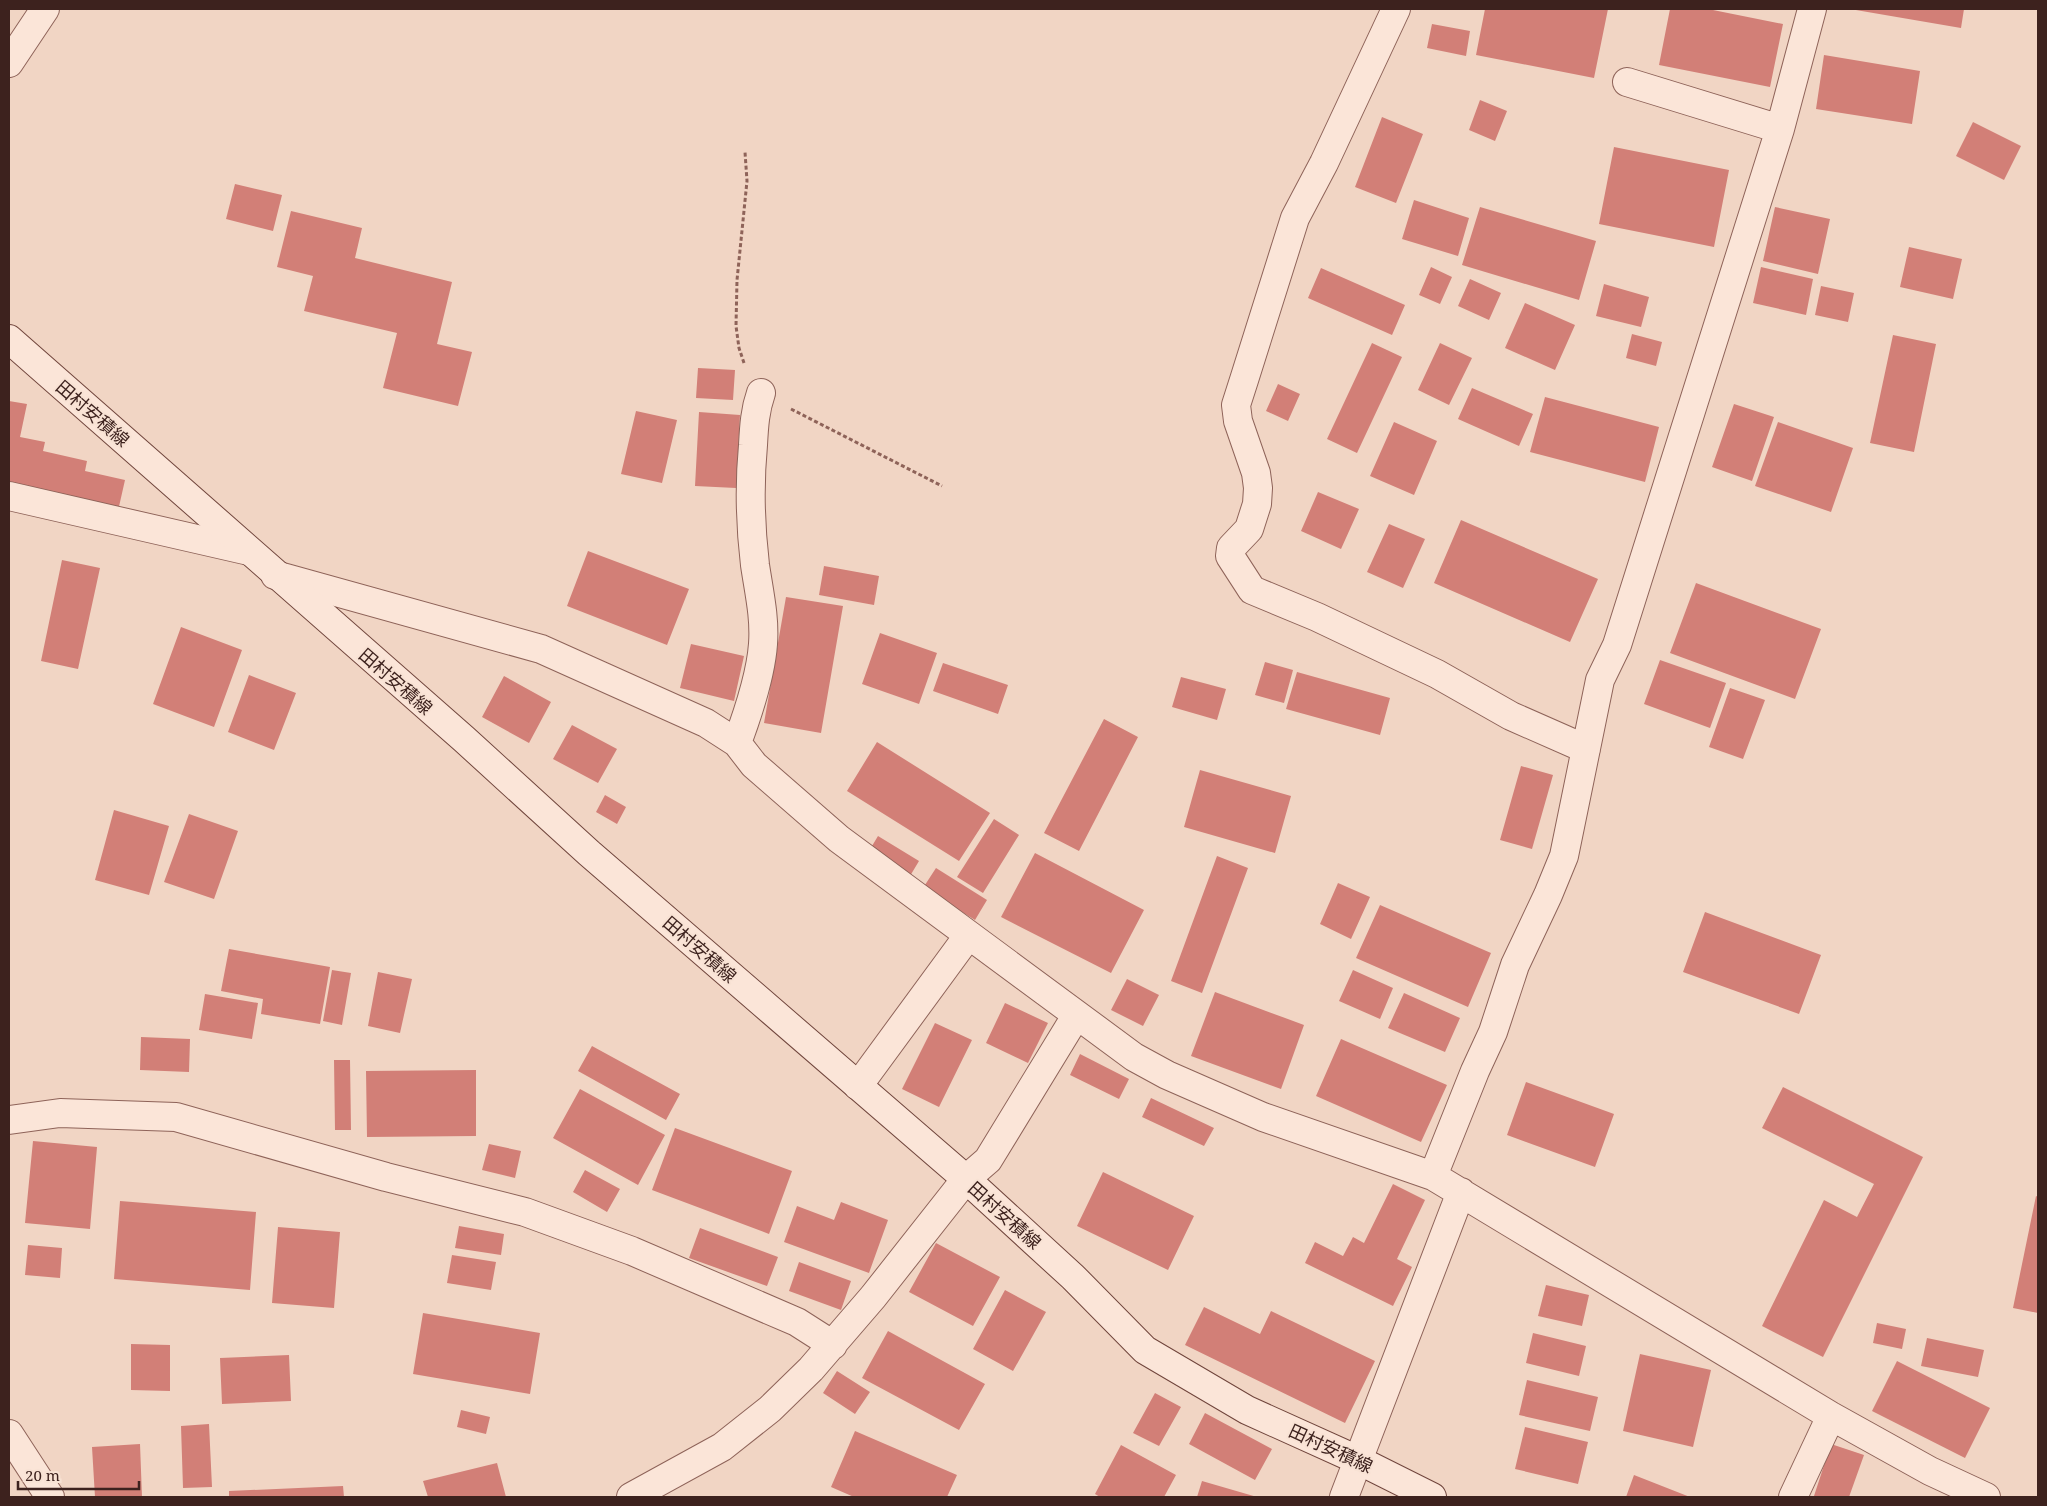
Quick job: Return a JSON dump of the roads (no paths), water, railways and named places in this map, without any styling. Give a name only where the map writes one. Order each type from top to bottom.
[{"type":"street","points":[[9,63],[45,9]]},
{"type":"street","points":[[1396,9],[1324,163],[1296,218],[1236,405],[1238,421],[1256,473],[1258,488],[1257,504],[1249,529],[1231,548],[1230,556],[1252,590],[1316,617],[1437,674],[1511,716],[1586,749]]},
{"type":"street","points":[[1433,1176],[1475,1071],[1493,1032],[1515,965],[1548,896],[1564,856],[1600,680],[1617,645],[1780,129],[1812,9]]},
{"type":"street","points":[[1627,82],[1780,129]]},
{"type":"street","name":"田村安積線","points":[[9,339],[464,739],[589,852],[966,1180],[1073,1277],[1145,1350],[1247,1410],[1360,1461],[1432,1497]]},
{"type":"street","points":[[736,743],[746,720],[763,645],[762,601],[749,512],[750,472],[756,408],[761,392]]},
{"type":"street","points":[[9,496],[249,551]]},
{"type":"street","points":[[275,574],[541,649],[706,723],[736,743],[754,765],[838,839],[1134,1058],[1198,1089],[1263,1117],[1433,1176],[1831,1416],[1930,1471],[1986,1497]]},
{"type":"street","points":[[858,1086],[968,936]]},
{"type":"street","points":[[631,1497],[722,1447],[770,1409],[833,1345],[966,1180],[988,1160],[1076,1016]]},
{"type":"street","points":[[9,1120],[60,1113],[176,1116],[386,1177],[525,1212],[632,1251],[797,1322],[833,1345]]},
{"type":"street","points":[[1344,1497],[1360,1461],[1461,1192]]},
{"type":"street","points":[[1793,1497],[1831,1416]]},
{"type":"street","points":[[9,1434],[50,1497]]}]
